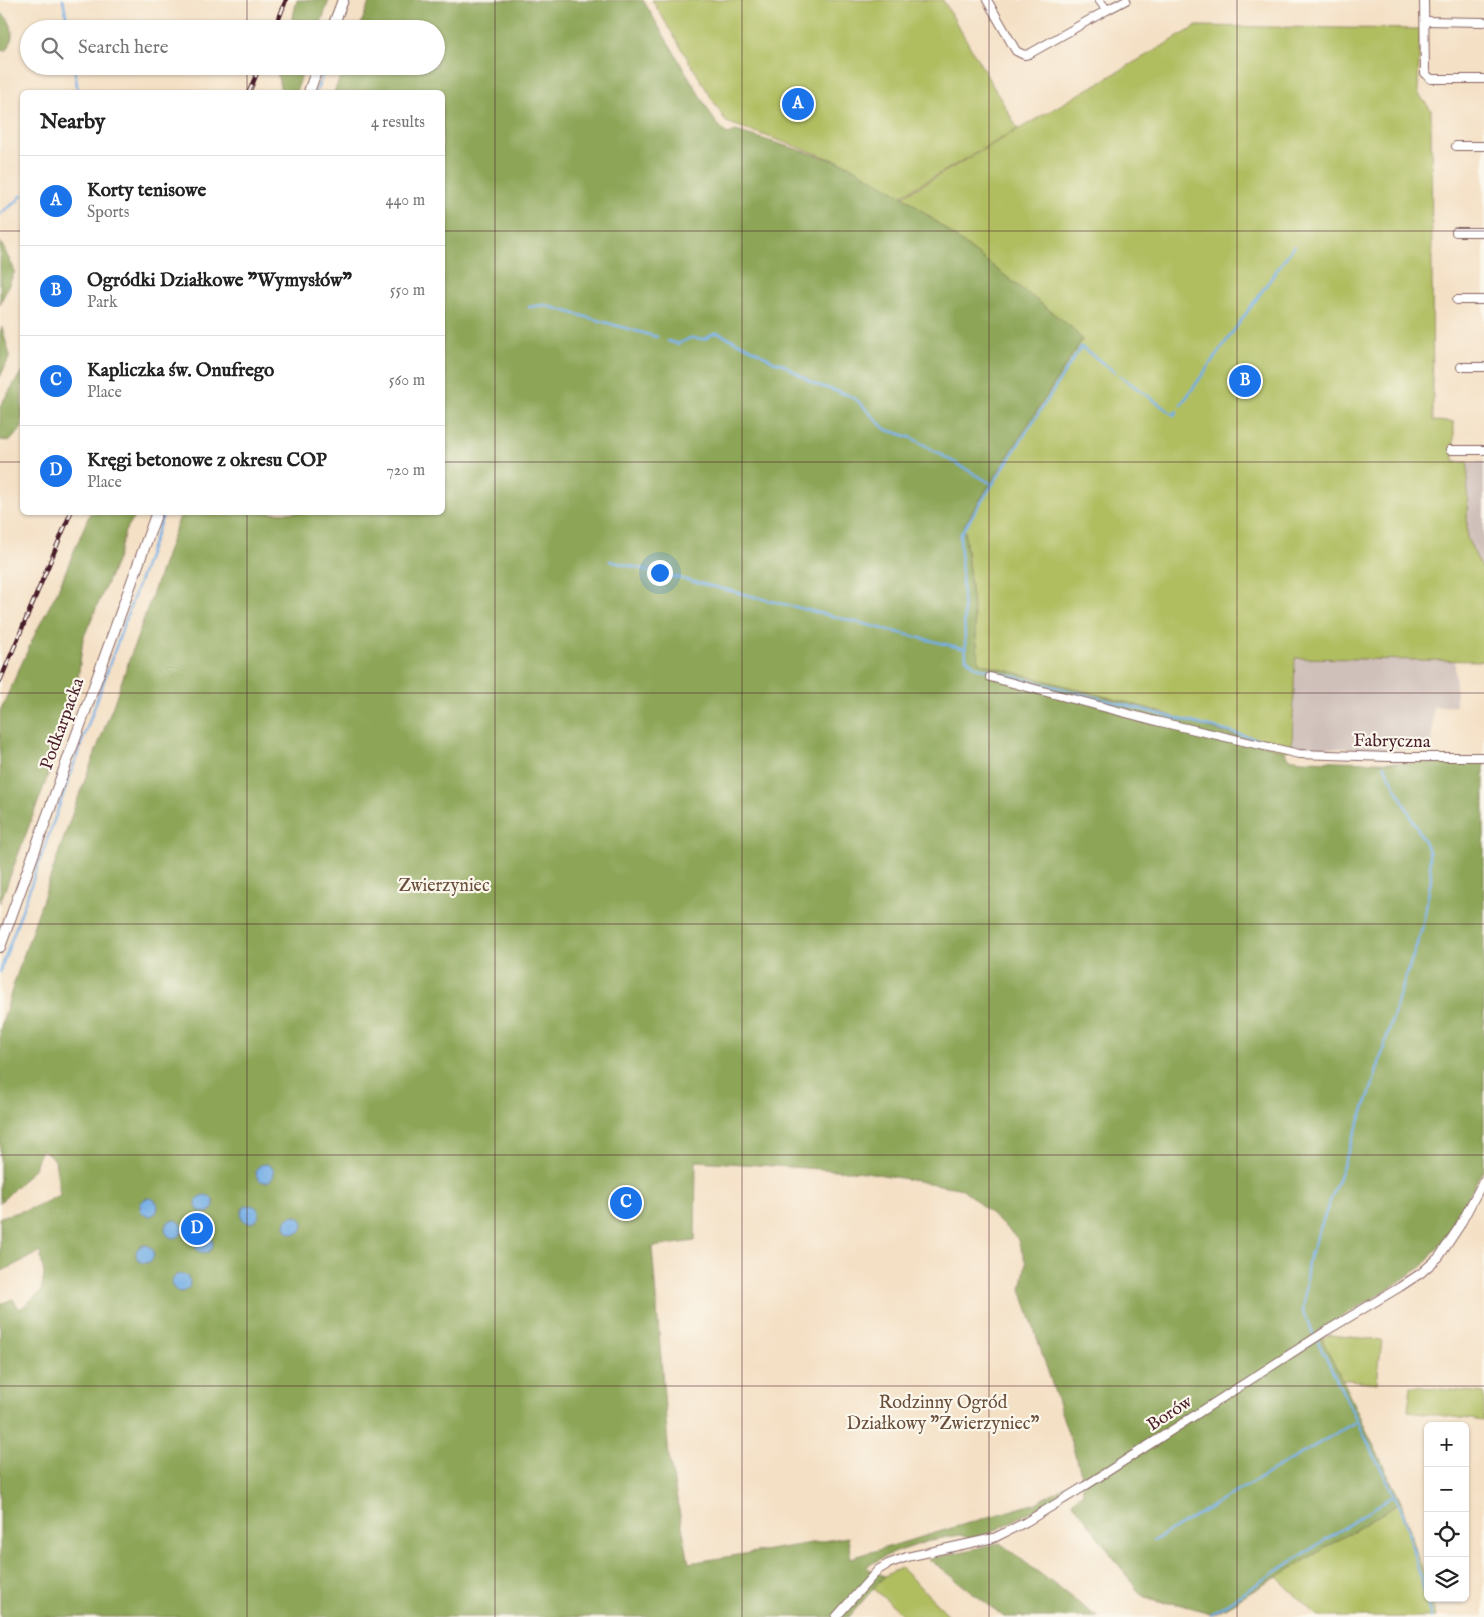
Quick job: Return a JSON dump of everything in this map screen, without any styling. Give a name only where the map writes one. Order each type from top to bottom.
[{"type":"main road","points":[[335,20],[343,0]]},
{"type":"main road","points":[[310,90],[315,75]]},
{"type":"main road","name":"Podkarpacka","points":[[0,947],[157,515]]},
{"type":"street","points":[[987,0],[1016,51],[1024,55],[1126,0]]},
{"type":"street","points":[[1099,0],[1107,10]]},
{"type":"street","points":[[1424,0],[1425,73],[1431,79],[1484,79]]},
{"type":"street","points":[[1425,21],[1484,22]]},
{"type":"street","points":[[1456,146],[1484,146]]},
{"type":"street","points":[[1456,232],[1484,232]]},
{"type":"street","points":[[1457,300],[1484,300]]},
{"type":"street","points":[[1461,367],[1484,367]]},
{"type":"street","points":[[1450,450],[1484,450]]},
{"type":"street","name":"Fabryczna","points":[[990,677],[1156,721],[1300,754],[1389,757],[1484,757]]},
{"type":"street","name":"Borów","points":[[836,1617],[878,1570],[888,1564],[907,1557],[994,1538],[1026,1522],[1326,1331],[1421,1273],[1439,1257],[1459,1227],[1484,1180]]},
{"type":"shaded area","points":[[1468,462],[1484,462],[1484,572],[1467,538]]},
{"type":"shaded area","points":[[1295,658],[1455,660],[1456,706],[1433,707],[1432,750],[1292,747]]},
{"type":"green space","points":[[297,0],[329,0],[322,20],[292,20]]},
{"type":"green space","name":"Zwierzyniec","points":[[370,0],[643,0],[715,121],[727,134],[736,131],[846,164],[903,196],[1072,328],[1082,340],[964,525],[979,663],[1143,707],[1285,752],[1288,758],[1409,763],[1484,762],[1484,1168],[1444,1240],[1423,1266],[1318,1331],[1401,1502],[1213,1614],[1153,1599],[1138,1591],[1072,1501],[1083,1493],[1082,1477],[1066,1493],[990,1533],[969,1538],[960,1535],[931,1540],[888,1555],[867,1566],[867,1568],[884,1576],[849,1617],[0,1617],[0,1304],[13,1299],[20,1309],[41,1292],[44,1275],[40,1252],[0,1272],[0,1217],[33,1208],[60,1195],[55,1160],[42,1149],[34,1169],[0,1203],[0,1030],[13,986],[72,814],[114,703],[180,515],[445,515],[445,90],[335,90],[341,75],[445,75],[445,20],[362,20]],"holes":[[[696,1161],[866,1172],[963,1189],[1017,1238],[1026,1263],[1021,1289],[1082,1476],[1036,1503],[851,1558],[848,1537],[689,1563],[669,1457],[652,1247],[695,1241]]]},
{"type":"green space","points":[[652,0],[943,0],[1018,129],[902,195],[898,195],[846,164],[726,122]]},
{"type":"green space","points":[[0,13],[8,20],[12,35],[7,50],[0,51]]},
{"type":"green space","points":[[1197,26],[1420,29],[1418,93],[1431,110],[1433,421],[1454,422],[1454,462],[1468,462],[1467,538],[1484,572],[1484,661],[1295,658],[1292,747],[1285,752],[1143,707],[979,663],[964,525],[1082,340],[1072,328],[903,196]]},
{"type":"green space","points":[[278,75],[302,75],[297,90],[281,90]]},
{"type":"green space","points":[[0,241],[15,271],[0,304]]},
{"type":"green space","points":[[2,327],[10,356],[0,377],[0,332]]},
{"type":"green space","points":[[20,374],[20,430],[10,441],[0,440],[0,406]]},
{"type":"green space","points":[[89,515],[136,515],[125,531],[118,557],[83,639],[77,687],[64,733],[0,903],[0,711],[36,632],[57,592]]},
{"type":"green space","points":[[1330,1335],[1382,1340],[1377,1383],[1340,1379],[1321,1339]]},
{"type":"green space","points":[[1411,1386],[1484,1393],[1484,1421],[1408,1411]]},
{"type":"green space","points":[[1072,1501],[1286,1572],[1401,1502],[1424,1576],[1424,1602],[1431,1602],[1436,1617],[1318,1617],[1277,1577],[1213,1614],[1179,1604],[1148,1599],[1138,1591]]},
{"type":"green space","points":[[1000,1543],[1097,1617],[1023,1617],[1020,1615],[1018,1617],[1004,1617],[929,1559]]},
{"type":"green space","points":[[901,1568],[951,1617],[905,1617],[874,1589],[884,1576]]},
{"type":"water","points":[[261,1164],[269,1164],[274,1169],[272,1180],[261,1182],[256,1177],[256,1169]]},
{"type":"water","points":[[201,1195],[209,1195],[214,1200],[212,1211],[201,1213],[196,1208],[196,1200]]},
{"type":"water","points":[[145,1198],[153,1198],[158,1203],[156,1214],[145,1216],[140,1211],[140,1203]]},
{"type":"water","points":[[246,1205],[254,1205],[259,1210],[257,1221],[246,1223],[241,1218],[241,1210]]},
{"type":"water","points":[[290,1216],[298,1216],[303,1221],[301,1232],[290,1234],[285,1229],[285,1221]]},
{"type":"water","points":[[170,1220],[178,1220],[183,1225],[181,1236],[170,1238],[165,1233],[165,1225]]},
{"type":"water","points":[[200,1235],[208,1235],[213,1240],[211,1251],[200,1253],[195,1248],[195,1240]]},
{"type":"water","points":[[141,1245],[149,1245],[154,1250],[152,1261],[141,1263],[136,1258],[136,1250]]},
{"type":"water","points":[[177,1274],[185,1274],[190,1279],[188,1290],[177,1292],[172,1287],[172,1279]]},
{"type":"waterway","points":[[63,0],[67,20]]},
{"type":"waterway","points":[[342,20],[350,0]]},
{"type":"waterway","points":[[75,75],[78,90]]},
{"type":"waterway","points":[[317,90],[323,75]]},
{"type":"waterway","points":[[0,214],[20,197]]},
{"type":"waterway","points":[[1181,405],[1294,246]]},
{"type":"waterway","points":[[529,307],[544,305],[657,337]]},
{"type":"waterway","points":[[668,341],[678,344],[690,338],[705,339],[714,333],[718,333],[773,361],[783,364],[814,384],[848,395],[859,402],[885,429],[912,438],[992,484]]},
{"type":"waterway","points":[[1115,372],[1081,347],[960,535],[966,658],[976,667],[1269,742]]},
{"type":"waterway","points":[[1119,375],[1174,415],[1177,411]]},
{"type":"waterway","points":[[0,972],[163,515]]},
{"type":"waterway","points":[[610,561],[965,649]]},
{"type":"waterway","points":[[1313,1333],[1303,1312],[1308,1261],[1372,1087],[1422,929],[1431,879],[1429,851],[1384,765]]},
{"type":"waterway","points":[[1318,1342],[1403,1513],[1431,1617]]},
{"type":"waterway","points":[[1153,1541],[1357,1421]]},
{"type":"waterway","points":[[1211,1614],[1394,1495]]},
{"type":"railway","points":[[278,20],[286,0]]},
{"type":"railway","points":[[250,90],[256,75]]},
{"type":"railway","points":[[0,681],[70,515]]},
{"type":"place","name":"Korty tenisowe","points":[[798,104]]},
{"type":"place","name":"Ogródki Działkowe \"Wymysłów\"","points":[[1245,381]]},
{"type":"place","name":"Kapliczka św. Onufrego","points":[[626,1203]]},
{"type":"place","name":"Kręgi betonowe z okresu COP","points":[[197,1229]]},
{"type":"park label","name":"Rodzinny Ogród Działkowy \"Zwierzyniec\"","points":[[943,1414]]}]
